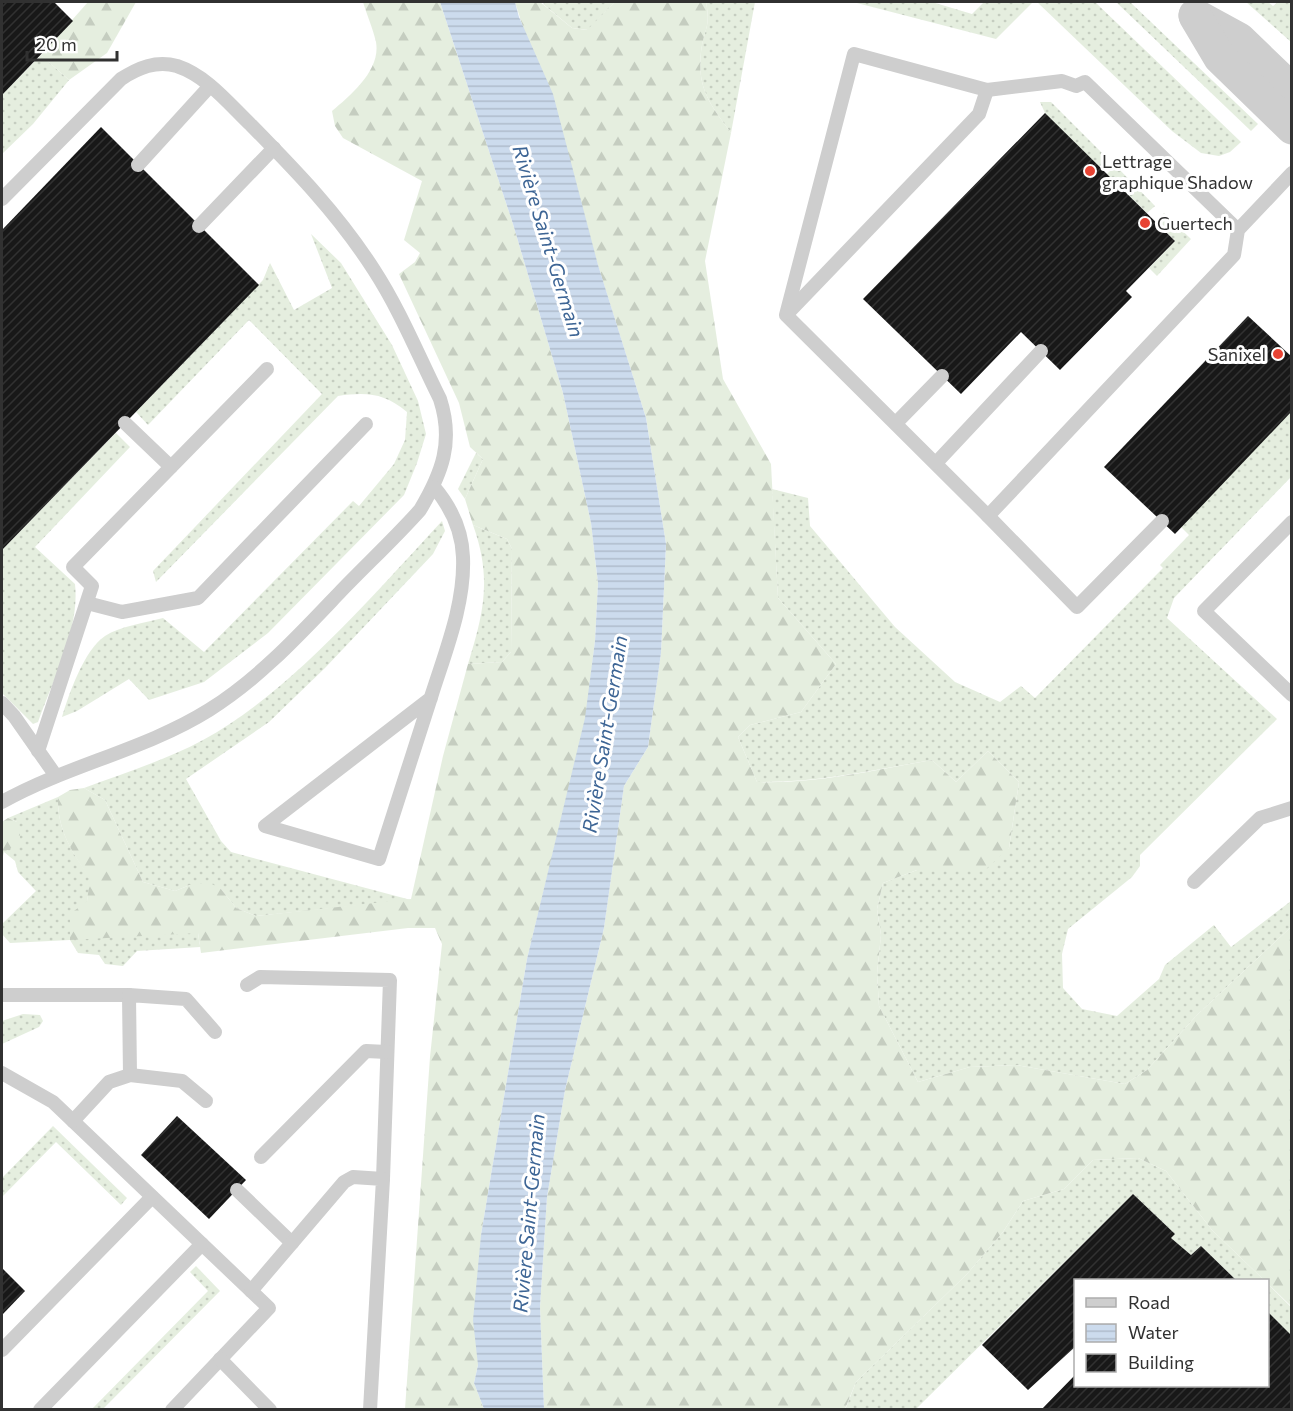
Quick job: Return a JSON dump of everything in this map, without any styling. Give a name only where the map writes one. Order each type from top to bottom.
[{"type":"street","points":[[1188,9],[1239,39],[1292,90]]},
{"type":"street","points":[[1188,9],[1220,58],[1292,128]]},
{"type":"lane","points":[[786,315],[854,54],[987,90],[1062,81],[1076,86],[1085,82],[1238,230]]},
{"type":"lane","points":[[2,199],[121,79],[132,71],[150,65],[165,64],[178,67],[210,86],[317,192],[375,271],[440,399],[448,436],[434,487],[420,510],[280,654],[245,684],[208,710],[170,730],[56,776],[2,802]]},
{"type":"lane","points":[[138,165],[210,86]]},
{"type":"lane","points":[[786,315],[980,114],[987,90]]},
{"type":"lane","points":[[199,226],[273,148]]},
{"type":"lane","points":[[988,516],[1234,255],[1238,230],[1292,173]]},
{"type":"lane","points":[[786,315],[1077,607],[1162,521]]},
{"type":"lane","points":[[936,463],[1041,351]]},
{"type":"lane","points":[[38,751],[92,586],[73,567],[267,369]]},
{"type":"lane","points":[[896,423],[942,376]]},
{"type":"lane","points":[[125,423],[171,467]]},
{"type":"lane","points":[[87,603],[122,612],[198,598],[366,424]]},
{"type":"lane","points":[[431,698],[265,826],[380,859],[431,698],[453,627],[462,585],[463,556],[456,521],[447,503],[434,487]]},
{"type":"lane","points":[[1289,688],[1204,611],[1292,522]]},
{"type":"lane","points":[[2,703],[56,776]]},
{"type":"lane","points":[[1194,882],[1260,818],[1292,808]]},
{"type":"lane","points":[[247,985],[260,977],[390,980],[383,1179],[370,1410]]},
{"type":"lane","points":[[2,995],[129,995],[186,999],[215,1032]]},
{"type":"lane","points":[[129,995],[130,1075]]},
{"type":"lane","points":[[261,1157],[366,1051],[387,1052]]},
{"type":"lane","points":[[2,1074],[53,1102],[269,1308],[172,1410]]},
{"type":"lane","points":[[73,1121],[109,1082],[130,1075],[182,1081],[206,1101]]},
{"type":"lane","points":[[251,1291],[344,1182],[353,1178],[383,1179]]},
{"type":"lane","points":[[237,1190],[292,1243]]},
{"type":"lane","points":[[2,1350],[152,1197]]},
{"type":"lane","points":[[40,1410],[202,1244]]},
{"type":"lane","points":[[220,1359],[270,1410]]},
{"type":"green space","points":[[88,2],[136,2],[107,53],[69,80],[41,55]]},
{"type":"green space","points":[[363,2],[440,2],[513,224],[563,393],[591,523],[598,583],[595,641],[586,718],[527,959],[481,1235],[478,1365],[474,1383],[484,1409],[405,1409],[430,1057],[442,944],[435,928],[408,928],[201,953],[198,933],[70,940],[70,914],[87,901],[90,879],[67,840],[58,809],[58,797],[70,790],[84,788],[105,800],[143,882],[175,891],[190,885],[210,883],[221,889],[236,908],[256,916],[411,899],[443,756],[468,664],[502,662],[511,652],[512,549],[507,539],[473,525],[465,499],[483,459],[470,447],[459,403],[399,274],[415,262],[420,253],[404,240],[422,181],[343,138],[335,126],[332,111],[363,81],[374,62],[376,42]]},
{"type":"green space","points":[[515,2],[540,2],[572,28],[587,30],[615,2],[706,2],[707,23],[701,52],[701,76],[711,104],[731,133],[705,261],[723,379],[771,464],[778,598],[836,664],[801,712],[750,725],[738,737],[757,782],[823,779],[932,760],[956,782],[988,751],[1019,782],[1009,848],[985,870],[917,870],[883,883],[877,909],[881,935],[877,974],[879,1006],[918,1082],[970,1067],[1016,1065],[1125,1084],[1147,1070],[1197,1015],[1291,927],[1291,1306],[1269,1285],[1269,1279],[1263,1279],[1212,1230],[1166,1171],[1138,1158],[1093,1160],[1064,1189],[1023,1201],[1003,1232],[967,1274],[856,1382],[845,1409],[544,1409],[540,1307],[547,1197],[565,1090],[604,928],[624,786],[648,747],[661,653],[666,544],[646,418]]},
{"type":"green space","points":[[546,2],[615,2],[588,30],[572,28],[543,4]]},
{"type":"green space","points":[[706,2],[755,2],[731,133],[711,104],[701,76],[701,52],[707,23]]},
{"type":"green space","points":[[853,2],[932,2],[972,14],[984,2],[1033,2],[996,39]]},
{"type":"green space","points":[[1037,2],[1095,2],[1241,142],[1230,152],[1219,156],[1201,153],[1172,131]]},
{"type":"green space","points":[[1116,2],[1130,2],[1258,124],[1251,131]]},
{"type":"green space","points":[[1246,2],[1268,2],[1273,6],[1278,2],[1291,2],[1291,42]]},
{"type":"green space","points":[[41,55],[69,80],[33,124],[2,154],[2,95]]},
{"type":"green space","points":[[1040,102],[1051,102],[1108,159],[1099,167],[1045,113]]},
{"type":"green space","points":[[1115,165],[1155,206],[1147,213],[1107,174]]},
{"type":"green space","points":[[1164,213],[1191,239],[1157,276],[1149,268],[1175,241],[1156,221]]},
{"type":"green space","points":[[311,234],[341,263],[392,345],[418,401],[426,434],[404,495],[268,633],[204,682],[149,700],[129,679],[77,711],[62,717],[84,662],[90,651],[105,636],[125,627],[163,618],[204,652],[353,501],[359,506],[394,464],[405,440],[407,412],[391,401],[375,395],[338,396],[156,582],[153,571],[322,394],[249,320],[148,425],[136,412],[263,280],[270,263],[294,310],[332,288]]},
{"type":"green space","points":[[1291,411],[1291,477],[1174,598],[1167,618],[1277,719],[1140,855],[1140,866],[1132,877],[1068,929],[1062,954],[1063,988],[1082,1009],[1117,1016],[1159,979],[1165,965],[1214,925],[1231,947],[1291,901],[1291,927],[1197,1015],[1147,1070],[1125,1084],[1016,1065],[970,1067],[918,1082],[879,1006],[877,974],[881,935],[877,909],[883,883],[917,870],[949,870],[1009,848],[1019,782],[988,751],[956,782],[932,760],[823,778],[757,782],[738,737],[750,725],[801,712],[836,664],[778,598],[772,489],[808,498],[810,526],[895,627],[955,682],[1000,702],[1021,686],[1035,698],[1163,568],[1160,565],[1189,535],[1181,527]]},
{"type":"green space","points":[[116,433],[130,447],[35,547],[75,584],[75,601],[64,654],[38,722],[33,724],[2,693],[2,550]]},
{"type":"green space","points":[[476,453],[483,459],[465,499],[458,489]]},
{"type":"green space","points":[[442,521],[445,531],[433,554],[325,668],[269,722],[186,779],[221,841],[231,852],[411,900],[256,916],[236,908],[221,889],[190,885],[175,891],[143,882],[105,800],[84,788],[174,754],[236,720],[268,696],[330,640]]},
{"type":"green space","points":[[473,525],[507,539],[512,549],[511,652],[502,662],[468,664],[484,595],[482,562]]},
{"type":"green space","points":[[58,797],[60,820],[67,840],[91,879],[87,901],[198,933],[200,947],[137,951],[123,966],[105,964],[99,955],[78,953],[70,940],[10,943],[2,934],[2,924],[36,891],[18,872],[15,861],[4,852],[17,822],[8,818]]},
{"type":"green space","points":[[8,818],[17,822],[20,843],[4,852],[2,860],[2,822]]},
{"type":"green space","points":[[23,1014],[40,1015],[43,1021],[39,1027],[2,1044],[2,1021]]},
{"type":"green space","points":[[53,1126],[127,1198],[121,1205],[56,1142],[2,1197],[2,1178]]},
{"type":"green space","points":[[1138,1158],[1166,1171],[1212,1230],[1263,1279],[1235,1279],[1201,1246],[1191,1255],[1171,1238],[1175,1234],[1133,1194],[916,1409],[845,1410],[856,1382],[967,1274],[1003,1232],[1023,1201],[1064,1189],[1093,1160]]},
{"type":"green space","points":[[196,1266],[220,1291],[103,1409],[92,1409],[208,1291],[190,1272]]},
{"type":"green space","points":[[1269,1285],[1291,1307],[1291,1336],[1269,1313]]},
{"type":"water","name":"Rivière Saint-Germain","points":[[440,2],[515,2],[519,17],[553,94],[598,265],[646,418],[666,544],[661,653],[648,747],[624,786],[604,928],[565,1090],[547,1197],[540,1307],[544,1409],[484,1409],[474,1383],[478,1365],[473,1320],[481,1235],[527,959],[585,718],[595,641],[598,583],[591,523],[563,393],[513,224]]},
{"type":"building","points":[[2,2],[54,2],[73,21],[2,95]]},
{"type":"building","points":[[1045,113],[1175,241],[1126,291],[1132,297],[1060,370],[1021,332],[961,394],[863,299]]},
{"type":"building","points":[[101,127],[259,285],[2,550],[2,230]]},
{"type":"building","points":[[1248,316],[1292,357],[1292,411],[1175,534],[1104,467]]},
{"type":"building","points":[[177,1116],[246,1180],[209,1219],[141,1155]]},
{"type":"building","points":[[1133,1194],[1175,1234],[1171,1238],[1191,1255],[1201,1246],[1235,1279],[1074,1279],[1074,1348],[1028,1390],[982,1345]]},
{"type":"building","points":[[2,1268],[25,1291],[2,1315]]},
{"type":"building","points":[[1269,1313],[1292,1336],[1292,1410],[1041,1410],[1074,1376],[1074,1387],[1269,1387]]},
{"type":"place","name":"Lettrage graphique Shadow","points":[[1090,171]]},
{"type":"place","name":"Guertech","points":[[1145,223]]},
{"type":"place","name":"Sanixel","points":[[1278,354]]}]
